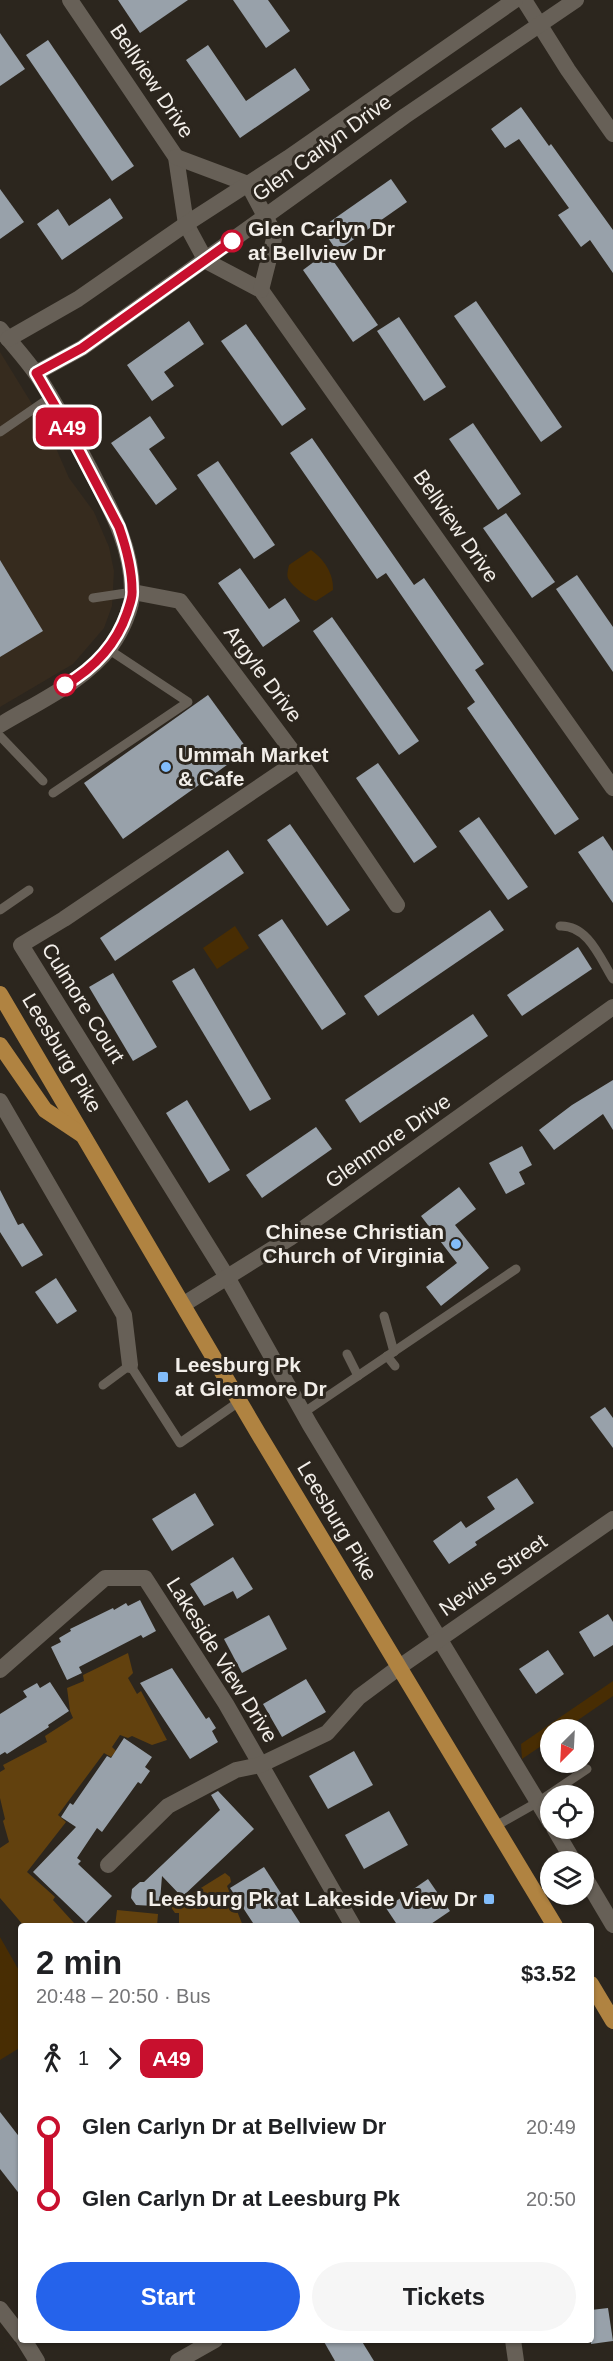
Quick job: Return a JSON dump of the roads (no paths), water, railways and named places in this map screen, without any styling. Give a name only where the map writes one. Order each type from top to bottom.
[{"type":"main road","name":"Leesburg Pike","points":[[0,994],[398,1668],[553,1923]]},
{"type":"main road","name":"Leesburg Pike","points":[[0,1045],[45,1110],[84,1136]]},
{"type":"main road","points":[[594,1989],[613,2021]]},
{"type":"street","name":"Bellview Drive","points":[[70,0],[176,157],[186,224],[206,261],[261,290],[613,788]]},
{"type":"street","name":"Glen Carlyn Drive","points":[[133,592],[125,546],[119,527],[51,397],[36,373],[4,334],[78,299],[515,0]]},
{"type":"street","points":[[524,0],[613,134]]},
{"type":"street","name":"Glen Carlyn Drive","points":[[36,373],[82,348],[405,116],[576,0]]},
{"type":"street","name":"Bellview Drive","points":[[176,157],[248,184]]},
{"type":"street","points":[[248,184],[274,236],[261,290]]},
{"type":"street","points":[[0,725],[78,678],[96,663],[108,649],[124,623],[133,592]]},
{"type":"street","name":"Argyle Drive","points":[[133,592],[180,601],[299,760],[397,905]]},
{"type":"street","name":"Culmore Court","points":[[227,1276],[21,945],[64,919],[299,760]]},
{"type":"street","name":"Glenmore Drive","points":[[184,1304],[290,1238],[613,1007]]},
{"type":"street","points":[[0,1101],[124,1315],[130,1365]]},
{"type":"street","points":[[227,1276],[303,1413],[540,1805]]},
{"type":"street","name":"Nevius Street","points":[[398,1668],[613,1519]]},
{"type":"street","name":"Lakeside View Drive","points":[[0,1670],[105,1578],[145,1578],[226,1704],[351,1923]]},
{"type":"street","name":"Lakeside View Drive","points":[[108,1865],[168,1806],[236,1770],[260,1765],[327,1733],[359,1697],[398,1668]]},
{"type":"street","points":[[594,1892],[611,1918]]},
{"type":"street","points":[[0,2309],[18,2332]]},
{"type":"street","points":[[26,2343],[37,2361]]},
{"type":"street","points":[[178,2361],[210,2343]]},
{"type":"street","points":[[513,2343],[516,2361]]},
{"type":"lane","points":[[0,432],[51,397]]},
{"type":"lane","points":[[93,598],[133,592]]},
{"type":"lane","points":[[53,793],[188,702],[108,649]]},
{"type":"lane","points":[[0,736],[43,781]]},
{"type":"lane","points":[[0,910],[29,890]]},
{"type":"lane","points":[[560,926],[571,925],[583,932],[613,979]]},
{"type":"lane","points":[[303,1413],[345,1391],[358,1376],[516,1269]]},
{"type":"lane","points":[[384,1316],[395,1366]]},
{"type":"lane","points":[[347,1354],[358,1376]]},
{"type":"lane","points":[[103,1385],[130,1365],[180,1443],[240,1401]]},
{"type":"lane","points":[[494,1827],[538,1802],[581,1773]]},
{"type":"place","name":"Glen Carlyn Dr at Bellview Dr","points":[[232,241]]},
{"type":"place","name":"Ummah Market & Cafe","points":[[166,767]]},
{"type":"place","name":"Chinese Christian Church of Virginia","points":[[456,1244]]},
{"type":"place","name":"Leesburg Pk at Glenmore Dr","points":[[163,1377]]},
{"type":"place","name":"Leesburg Pk at Lakeside View Dr","points":[[489,1899]]}]
